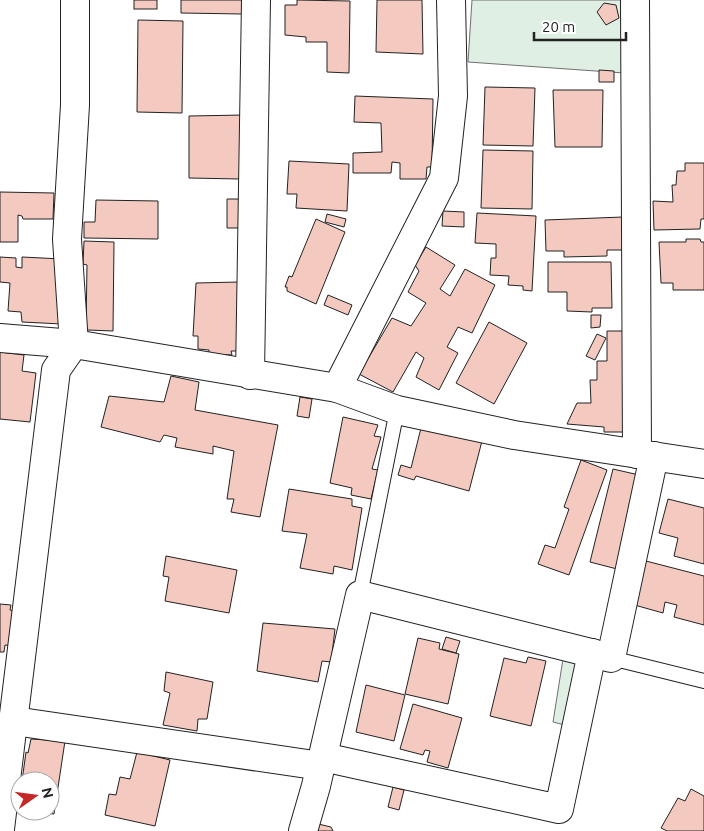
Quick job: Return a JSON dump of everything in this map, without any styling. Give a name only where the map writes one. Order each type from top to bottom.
[{"type":"street","points":[[0,829],[56,370],[74,344],[68,239],[76,105],[75,0]]},
{"type":"street","points":[[250,375],[256,0]]},
{"type":"street","points":[[337,388],[444,178],[453,96],[451,0]]},
{"type":"street","points":[[14,721],[322,761],[559,809],[602,655],[645,455],[635,0]]},
{"type":"street","points":[[0,338],[74,344],[250,375],[337,388],[397,410],[514,435],[704,464]]},
{"type":"street","points":[[303,831],[322,761],[360,595],[602,655]]},
{"type":"lane","points":[[360,595],[397,410]]},
{"type":"lane","points":[[602,655],[704,681]]},
{"type":"green space","points":[[472,0],[625,0],[624,73],[468,62]]},
{"type":"green space","points":[[563,659],[585,664],[573,727],[553,722]]},
{"type":"building","points":[[134,0],[157,0],[157,9],[134,9]]},
{"type":"building","points":[[181,0],[242,0],[242,14],[181,13]]},
{"type":"building","points":[[297,0],[350,1],[349,73],[327,72],[327,42],[306,42],[306,37],[285,35],[285,5],[297,5]]},
{"type":"building","points":[[377,0],[422,0],[423,54],[376,52]]},
{"type":"building","points":[[604,3],[616,5],[619,18],[606,25],[597,12]]},
{"type":"building","points":[[138,20],[183,21],[182,113],[137,112]]},
{"type":"building","points":[[599,70],[614,71],[614,82],[599,82]]},
{"type":"building","points":[[485,87],[535,88],[533,146],[483,145]]},
{"type":"building","points":[[553,90],[603,90],[602,147],[555,147]]},
{"type":"building","points":[[355,96],[433,99],[432,167],[427,167],[426,179],[400,179],[400,163],[392,162],[391,173],[353,173],[353,153],[382,152],[381,123],[354,122]]},
{"type":"building","points":[[244,115],[240,179],[189,178],[189,116]]},
{"type":"building","points":[[483,150],[533,151],[532,209],[481,208]]},
{"type":"building","points":[[289,161],[349,164],[347,211],[296,208],[297,194],[287,194]]},
{"type":"building","points":[[685,163],[704,163],[704,219],[701,219],[700,229],[654,230],[653,201],[673,202],[672,185],[676,185],[677,171],[685,171]]},
{"type":"building","points":[[0,192],[54,193],[53,219],[23,219],[22,216],[18,215],[18,242],[0,242]]},
{"type":"building","points":[[227,199],[243,199],[242,228],[227,228]]},
{"type":"building","points":[[96,200],[158,201],[158,239],[84,238],[84,222],[95,222]]},
{"type":"building","points":[[443,211],[464,212],[464,227],[442,226]]},
{"type":"building","points":[[477,213],[536,216],[532,291],[523,290],[523,286],[508,285],[509,276],[490,275],[491,258],[496,258],[496,244],[475,243]]},
{"type":"building","points":[[327,214],[346,219],[344,227],[325,222]]},
{"type":"building","points":[[623,217],[624,250],[607,250],[607,256],[564,257],[564,251],[546,251],[545,220]]},
{"type":"building","points":[[316,219],[345,232],[316,304],[287,291],[287,287],[285,287],[289,276],[292,277]]},
{"type":"building","points":[[686,239],[700,239],[701,242],[704,242],[704,290],[673,290],[673,283],[661,283],[659,242],[686,242]]},
{"type":"building","points":[[84,241],[114,242],[113,331],[88,330],[86,328],[87,265],[83,264]]},
{"type":"building","points":[[426,247],[455,265],[440,289],[450,296],[465,269],[495,285],[472,333],[458,327],[447,347],[458,353],[439,390],[416,377],[424,358],[416,352],[393,392],[359,374],[392,318],[411,326],[426,303],[408,292],[419,271],[415,265]]},
{"type":"building","points":[[0,257],[16,258],[16,267],[22,268],[22,257],[62,259],[62,324],[22,322],[21,312],[8,311],[10,283],[0,282]]},
{"type":"building","points":[[548,262],[611,262],[612,308],[592,308],[592,312],[567,311],[567,292],[548,292]]},
{"type":"building","points":[[239,282],[241,351],[231,351],[232,355],[209,354],[209,350],[198,349],[198,336],[193,336],[196,283]]},
{"type":"building","points":[[328,295],[352,305],[348,315],[324,305]]},
{"type":"building","points":[[591,315],[601,315],[600,327],[591,328]]},
{"type":"building","points":[[489,322],[527,343],[494,404],[456,383]]},
{"type":"building","points":[[607,331],[625,331],[625,432],[604,432],[604,427],[567,424],[577,403],[591,403],[590,380],[597,380],[597,361],[607,361]]},
{"type":"building","points":[[597,334],[606,338],[595,360],[586,356]]},
{"type":"building","points":[[0,352],[24,355],[22,371],[36,373],[30,422],[0,419]]},
{"type":"building","points":[[171,376],[199,382],[195,410],[278,425],[260,517],[231,512],[234,499],[227,499],[234,451],[213,446],[213,454],[175,447],[177,438],[164,435],[160,442],[101,427],[109,396],[164,402]]},
{"type":"building","points":[[300,397],[312,399],[309,418],[297,416]]},
{"type":"building","points":[[343,417],[378,425],[374,436],[381,437],[372,469],[378,470],[371,499],[351,495],[352,488],[330,483]]},
{"type":"building","points":[[421,428],[450,436],[451,432],[482,441],[469,491],[416,476],[414,480],[398,475],[401,465],[411,468]]},
{"type":"building","points":[[581,460],[607,470],[569,575],[538,564],[545,545],[555,548],[569,509],[564,507]]},
{"type":"building","points":[[613,469],[639,475],[617,569],[590,562]]},
{"type":"building","points":[[289,489],[352,499],[352,506],[362,508],[352,570],[334,566],[333,574],[300,568],[307,534],[282,531]]},
{"type":"building","points":[[668,499],[704,508],[704,564],[674,556],[678,538],[659,533]]},
{"type":"building","points":[[166,556],[237,570],[229,613],[165,601],[169,577],[163,576]]},
{"type":"building","points":[[646,561],[704,576],[704,625],[674,617],[677,605],[665,602],[663,613],[631,604]]},
{"type":"building","points":[[0,604],[11,605],[10,610],[19,612],[14,646],[5,645],[4,652],[0,652]]},
{"type":"building","points":[[263,623],[335,629],[331,662],[322,661],[318,682],[257,671]]},
{"type":"building","points":[[446,637],[460,641],[456,653],[442,649]]},
{"type":"building","points":[[418,638],[440,643],[439,649],[459,654],[448,704],[405,694]]},
{"type":"building","points":[[528,657],[546,661],[531,726],[490,716],[504,658],[526,663]]},
{"type":"building","points":[[166,672],[213,682],[207,719],[198,719],[197,731],[163,725],[170,693],[164,691]]},
{"type":"building","points":[[366,685],[405,695],[394,741],[356,732]]},
{"type":"building","points":[[413,704],[462,718],[448,768],[427,762],[430,751],[425,750],[423,755],[400,749]]},
{"type":"building","points":[[31,739],[65,741],[60,774],[60,771],[23,771],[26,752],[28,753]]},
{"type":"building","points":[[137,752],[170,760],[155,826],[105,815],[109,794],[116,795],[120,777],[130,779]]},
{"type":"building","points":[[393,787],[404,790],[399,810],[388,807]]},
{"type":"building","points":[[691,789],[704,796],[704,831],[667,831],[661,828],[678,798],[685,801]]},
{"type":"building","points":[[314,823],[331,827],[333,831],[309,831]]}]
